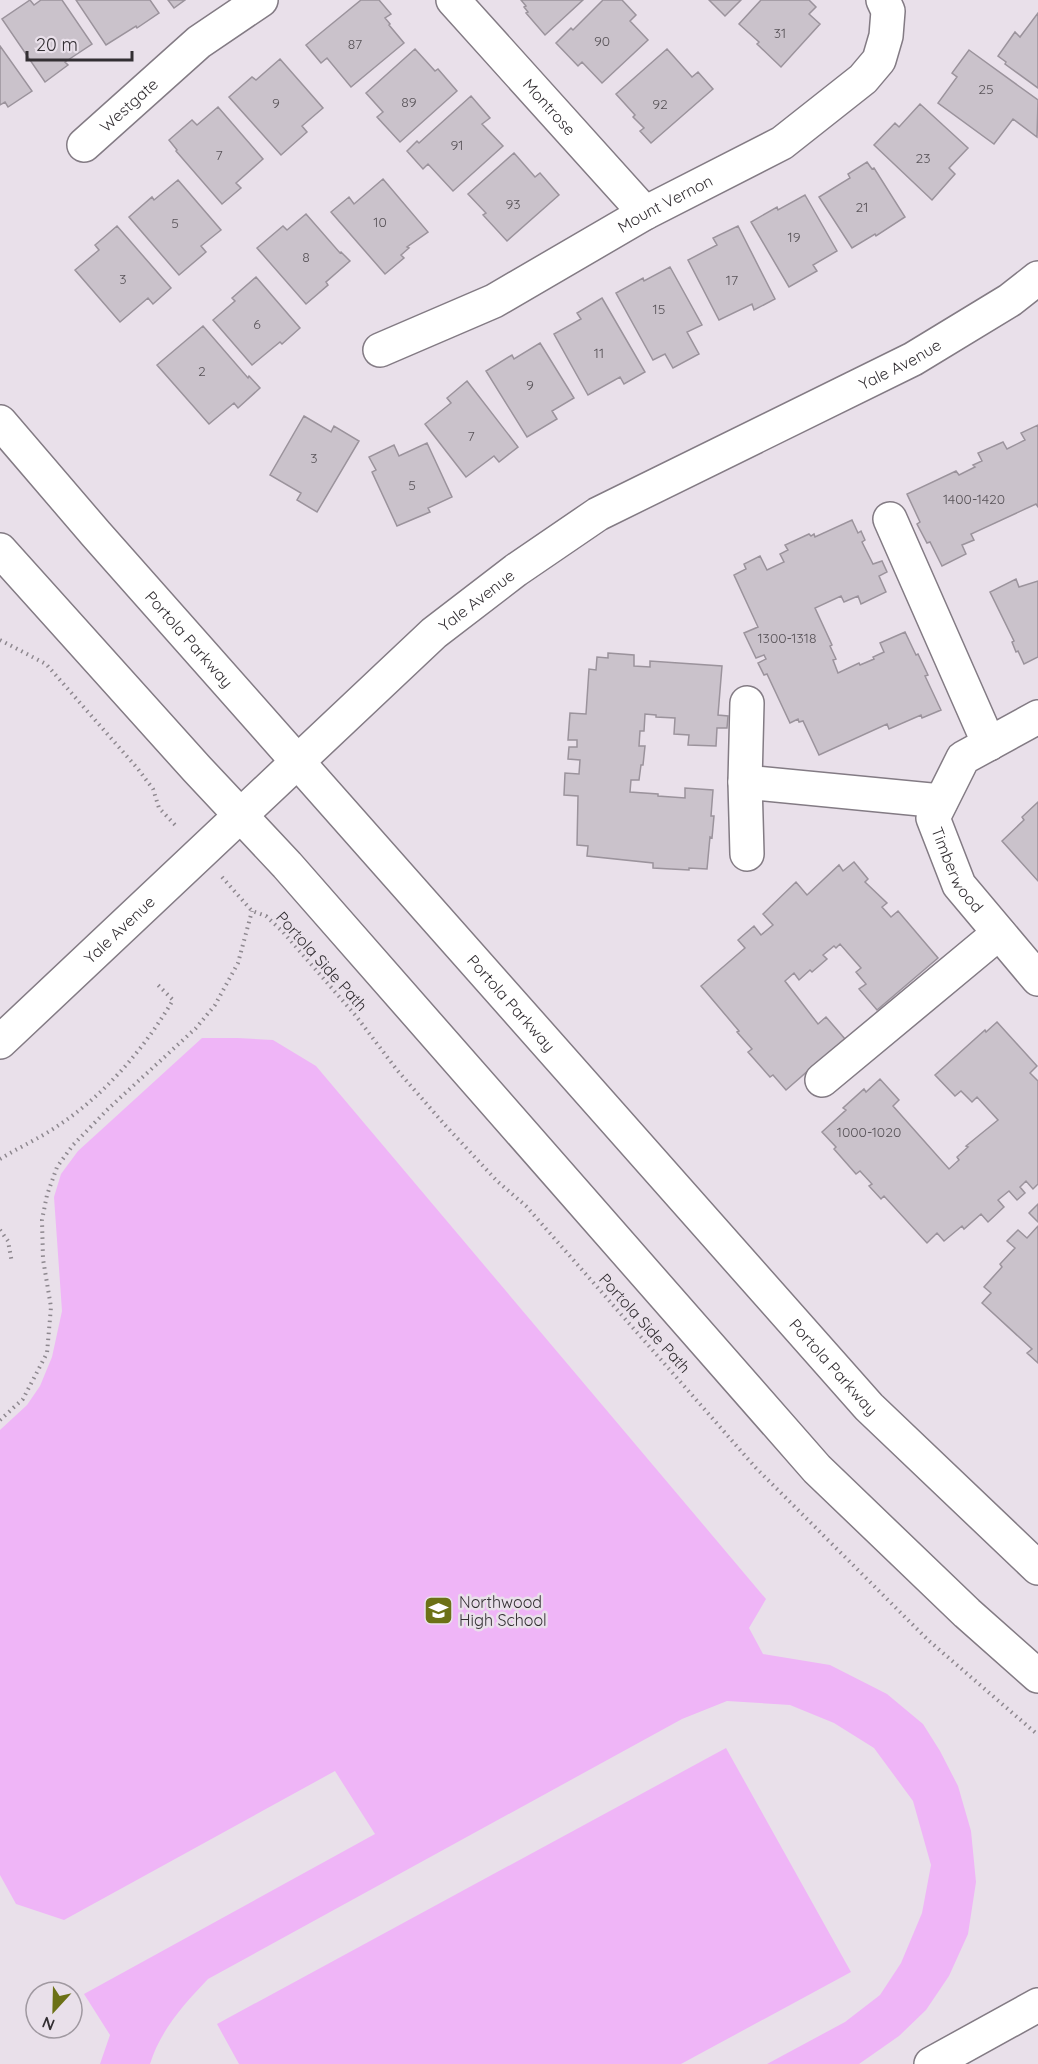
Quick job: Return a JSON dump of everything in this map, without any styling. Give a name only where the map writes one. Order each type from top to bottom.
[{"type":"main road","name":"Westgate","points":[[84,145],[199,42],[261,0]]},
{"type":"main road","name":"Montrose","points":[[453,0],[645,213]]},
{"type":"main road","name":"Mount Vernon","points":[[380,350],[494,302],[645,213],[782,144],[863,79],[879,60],[886,36],[888,11],[883,0]]},
{"type":"main road","name":"Yale Avenue","points":[[0,1042],[434,633],[516,570],[598,514],[913,359],[1010,300],[1038,278]]},
{"type":"main road","name":"Portola Parkway","points":[[0,422],[112,552],[869,1407],[1038,1568]]},
{"type":"main road","points":[[890,519],[989,744]]},
{"type":"main road","points":[[0,550],[287,865],[817,1469],[967,1613],[1038,1676]]},
{"type":"main road","points":[[747,703],[747,854]]},
{"type":"main road","name":"Timberwood","points":[[1038,717],[963,758],[933,818],[959,885],[1038,979]]},
{"type":"main road","points":[[746,782],[941,801]]},
{"type":"main road","points":[[822,1080],[999,933]]},
{"type":"main road","points":[[931,2064],[1038,2005]]},
{"type":"path","points":[[0,640],[46,664],[138,769],[153,789],[156,800]]},
{"type":"path","name":"Portola Side Path","points":[[0,1420],[23,1399],[47,1353],[51,1307],[43,1259],[42,1220],[47,1195],[57,1167],[73,1145],[108,1109],[196,1028],[215,1005],[238,963],[252,911],[266,916],[283,932],[356,1016],[397,1070],[438,1118],[497,1181],[526,1206],[756,1468],[928,1640],[1038,1735]]},
{"type":"path","points":[[0,1159],[58,1126],[107,1085],[141,1047],[173,1000],[157,984]]},
{"type":"path","points":[[0,1230],[8,1241],[12,1263]]},
{"type":"shaded area","points":[[202,1038],[273,1040],[316,1066],[766,1599],[749,1628],[763,1654],[830,1665],[887,1694],[923,1724],[940,1751],[958,1786],[971,1831],[976,1882],[968,1934],[949,1976],[926,2010],[899,2036],[859,2064],[767,2064],[845,2022],[880,1995],[901,1963],[922,1913],[931,1865],[913,1801],[874,1748],[834,1723],[790,1705],[727,1701],[682,1719],[208,1979],[166,2029],[150,2064],[100,2064],[110,2035],[84,1994],[375,1834],[335,1771],[64,1920],[16,1904],[0,1875],[0,1430],[27,1405],[40,1386],[52,1357],[62,1311],[54,1197],[61,1174],[78,1151]]},
{"type":"shaded area","points":[[726,1748],[851,1972],[681,2064],[239,2064],[217,2024]]},
{"type":"building","points":[[30,0],[34,5],[41,0],[62,0],[92,44],[65,62],[68,65],[45,82],[2,19]]},
{"type":"building","points":[[76,0],[150,0],[159,13],[106,45]]},
{"type":"building","points":[[168,0],[185,0],[174,8]]},
{"type":"building","points":[[361,0],[379,0],[391,14],[385,18],[389,25],[404,43],[351,87],[327,58],[321,63],[306,45]]},
{"type":"building","points":[[521,0],[583,0],[545,35],[526,13],[528,12],[524,7],[526,6]]},
{"type":"building","points":[[603,0],[622,0],[636,15],[630,21],[648,40],[602,83],[582,62],[578,66],[556,43],[571,28],[573,30]]},
{"type":"building","points":[[709,0],[741,0],[725,16]]},
{"type":"building","points":[[761,0],[809,0],[816,7],[809,14],[820,24],[781,67],[739,24]]},
{"type":"building","points":[[1038,13],[1038,88],[1005,64],[1006,62],[998,56],[1015,32],[1020,37]]},
{"type":"building","points":[[0,46],[32,91],[8,107],[5,102],[0,105]]},
{"type":"building","points":[[415,49],[435,71],[438,69],[457,91],[400,142],[377,117],[383,112],[366,93]]},
{"type":"building","points":[[667,49],[692,77],[698,72],[713,89],[651,143],[640,131],[644,128],[633,117],[635,115],[616,94]]},
{"type":"building","points":[[969,50],[1038,100],[1037,137],[1013,119],[994,144],[938,103],[957,77],[952,73]]},
{"type":"building","points":[[280,59],[323,108],[302,126],[307,132],[281,155],[229,97],[252,77],[256,80]]},
{"type":"building","points":[[471,96],[490,118],[482,124],[503,146],[453,191],[428,164],[423,169],[407,151]]},
{"type":"building","points":[[920,104],[968,148],[949,168],[955,174],[932,200],[874,145],[895,123],[899,127]]},
{"type":"building","points":[[218,107],[263,159],[236,183],[241,188],[222,204],[169,140],[192,120],[197,125]]},
{"type":"building","points":[[514,153],[535,177],[540,173],[559,195],[507,241],[483,215],[486,213],[468,194]]},
{"type":"building","points":[[867,162],[872,169],[874,168],[905,217],[852,248],[819,197],[850,178],[848,174]]},
{"type":"building","points":[[383,179],[428,232],[407,247],[409,248],[401,255],[404,258],[385,274],[331,212],[349,197],[354,204]]},
{"type":"building","points":[[178,180],[221,230],[201,246],[206,252],[179,275],[129,217],[152,197],[154,200]]},
{"type":"building","points":[[805,195],[837,251],[813,265],[817,271],[789,287],[751,222]]},
{"type":"building","points":[[306,214],[340,253],[350,261],[306,304],[257,248],[283,226],[287,230]]},
{"type":"building","points":[[117,226],[171,288],[153,304],[148,298],[120,322],[75,270],[99,250],[95,245]]},
{"type":"building","points":[[738,226],[775,299],[754,310],[752,304],[719,320],[688,260],[717,245],[713,238]]},
{"type":"building","points":[[670,267],[702,325],[687,332],[699,354],[673,368],[665,354],[653,360],[616,293],[643,278],[644,281]]},
{"type":"building","points":[[256,277],[300,328],[252,365],[213,320],[235,301],[232,298]]},
{"type":"building","points":[[602,298],[645,372],[624,384],[620,377],[588,395],[554,334],[581,319],[577,313]]},
{"type":"building","points":[[203,326],[248,378],[249,376],[260,388],[238,408],[234,403],[209,424],[157,365]]},
{"type":"building","points":[[540,343],[574,398],[552,411],[557,419],[527,437],[486,371],[512,355],[514,359]]},
{"type":"building","points":[[467,381],[518,447],[499,462],[494,456],[466,477],[425,424],[451,403],[447,398]]},
{"type":"building","points":[[304,416],[331,432],[334,426],[359,441],[317,512],[297,500],[301,493],[270,475]]},
{"type":"building","points":[[1038,425],[1038,507],[1036,504],[971,534],[974,540],[962,545],[966,554],[942,566],[930,542],[927,543],[917,524],[920,522],[907,494],[956,471],[959,475],[975,467],[973,465],[982,461],[978,453],[1003,442],[1007,449],[1025,440],[1021,433]]},
{"type":"building","points":[[427,443],[452,497],[428,508],[430,512],[397,526],[372,472],[376,470],[369,457],[394,445],[399,456]]},
{"type":"building","points":[[852,520],[858,533],[861,531],[865,540],[862,542],[873,564],[882,561],[887,572],[879,576],[886,592],[861,604],[858,596],[844,602],[841,596],[815,608],[832,645],[830,646],[836,659],[833,660],[838,673],[874,659],[873,657],[884,652],[880,643],[905,632],[928,675],[925,676],[941,710],[922,718],[921,715],[889,729],[887,724],[819,755],[803,721],[799,722],[798,719],[790,723],[767,674],[764,675],[758,663],[766,659],[764,655],[756,658],[744,633],[758,627],[734,575],[746,569],[744,564],[760,556],[767,570],[784,562],[780,554],[788,550],[785,545],[809,534],[811,536],[814,534],[815,537]]},
{"type":"building","points":[[1016,579],[1019,587],[1038,581],[1038,657],[1024,664],[1018,651],[1016,652],[1012,642],[1014,641],[990,592]]},
{"type":"building","points":[[608,653],[634,655],[634,666],[650,667],[650,661],[722,666],[718,715],[728,716],[727,728],[717,728],[716,746],[688,745],[689,735],[674,734],[675,718],[645,714],[644,731],[640,731],[639,746],[645,746],[643,765],[641,765],[639,780],[631,780],[630,792],[685,798],[685,788],[713,790],[711,816],[714,816],[707,869],[653,868],[653,863],[587,856],[588,846],[577,845],[578,796],[564,795],[565,773],[579,774],[580,760],[568,759],[569,747],[577,747],[577,740],[568,740],[570,713],[586,714],[589,669],[596,670],[597,657],[608,658]]},
{"type":"building","points":[[1038,802],[1038,881],[1002,841],[1024,820],[1022,817]]},
{"type":"building","points":[[854,862],[868,879],[865,882],[887,903],[882,907],[891,917],[898,911],[938,958],[877,1010],[859,989],[866,984],[856,972],[861,968],[840,944],[823,955],[827,959],[812,972],[810,970],[799,980],[794,973],[785,981],[818,1024],[826,1017],[845,1039],[811,1073],[809,1070],[786,1090],[773,1075],[770,1077],[748,1052],[752,1049],[701,986],[745,948],[738,940],[754,926],[761,935],[773,925],[763,914],[796,882],[807,895],[839,865],[843,871]]},
{"type":"building","points":[[997,1022],[1037,1066],[1030,1073],[1038,1081],[1038,1184],[1033,1189],[1026,1181],[1020,1187],[1025,1193],[1017,1200],[1009,1191],[998,1200],[1004,1207],[988,1222],[981,1214],[964,1229],[962,1226],[944,1241],[937,1233],[927,1243],[884,1196],[881,1199],[869,1186],[872,1184],[860,1171],[856,1174],[822,1132],[846,1110],[843,1108],[864,1089],[866,1092],[880,1079],[899,1100],[893,1106],[949,1169],[959,1160],[957,1157],[968,1147],[966,1146],[998,1120],[977,1097],[972,1102],[961,1091],[955,1096],[935,1075]]},
{"type":"building","points":[[1038,1204],[1038,1222],[1029,1213]]},
{"type":"building","points":[[1038,1226],[1038,1363],[1027,1353],[1032,1349],[982,1303],[991,1293],[984,1287],[1015,1248],[1007,1241],[1018,1230],[1027,1238]]},
{"type":"place","name":"Northwood High School","points":[[438,1611]]}]
